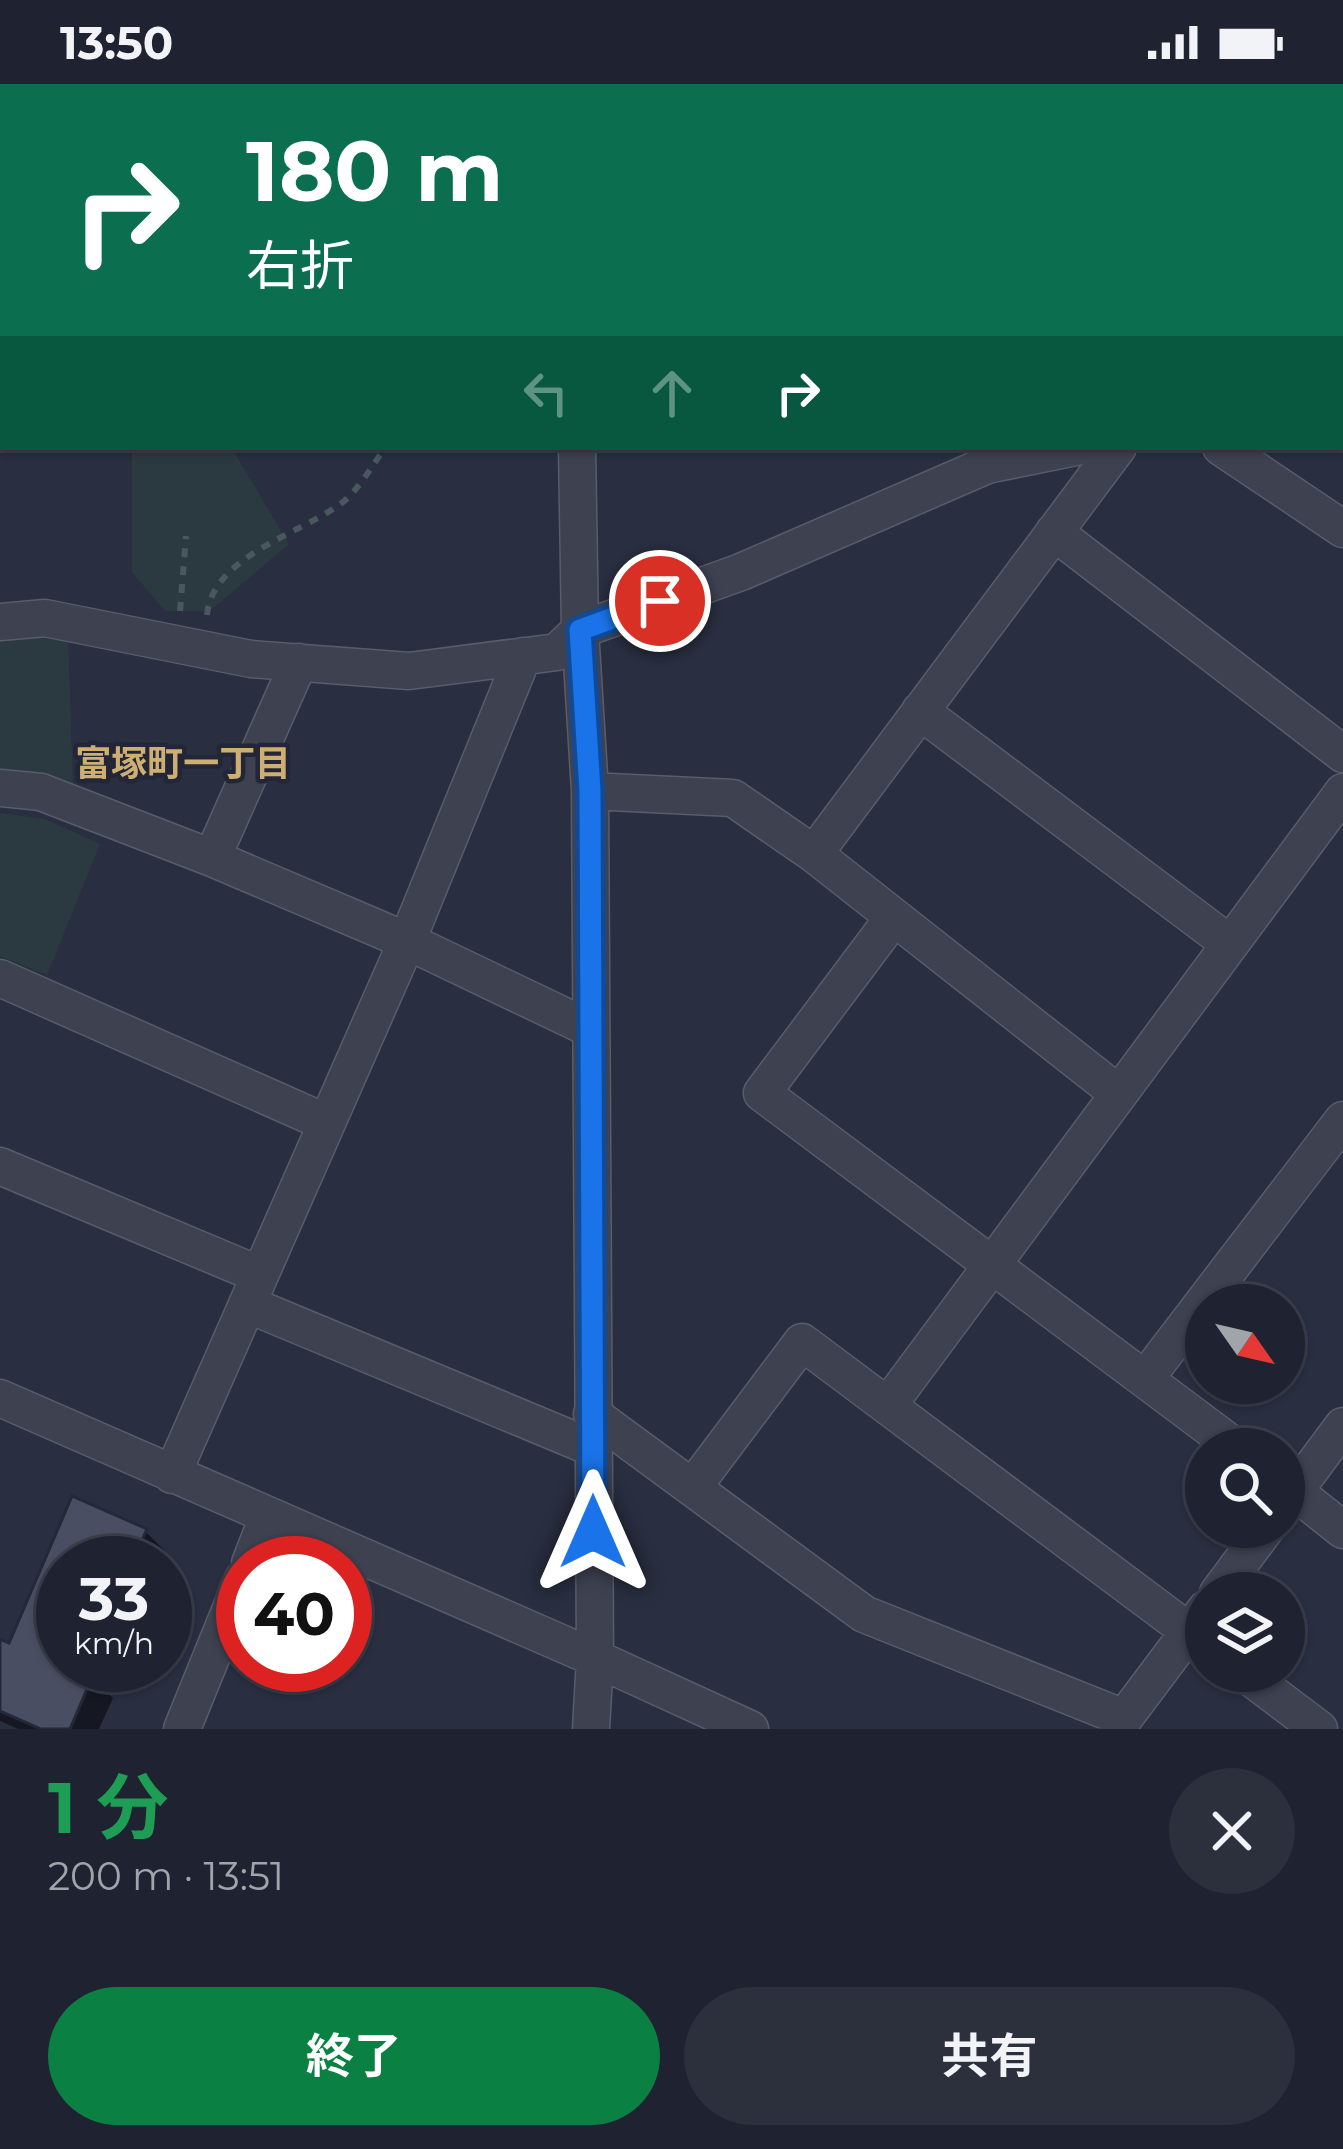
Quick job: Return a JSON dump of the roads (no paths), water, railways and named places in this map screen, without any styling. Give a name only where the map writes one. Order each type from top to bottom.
[{"type":"street","points":[[577,450],[580,630],[590,791],[595,1658],[591,1729]]},
{"type":"street","points":[[0,622],[45,618],[251,659],[409,671],[557,652],[580,630],[741,572],[987,465],[1061,450]]},
{"type":"street","points":[[814,854],[1116,450]]},
{"type":"street","points":[[1226,450],[1343,528]]},
{"type":"street","points":[[1054,532],[1343,754]]},
{"type":"street","points":[[172,1475],[406,941],[523,656]]},
{"type":"street","points":[[212,858],[299,662]]},
{"type":"street","points":[[920,711],[1230,944]]},
{"type":"street","points":[[0,788],[41,792],[212,858],[406,941],[591,1029]]},
{"type":"street","points":[[590,791],[733,798],[814,854],[1119,1094]]},
{"type":"street","points":[[889,1404],[1343,792]]},
{"type":"street","points":[[894,917],[762,1093],[1210,1428]]},
{"type":"street","points":[[0,977],[327,1124]]},
{"type":"street","points":[[1144,1379],[1343,1120]]},
{"type":"street","points":[[0,1166],[253,1290],[592,1431],[693,1487],[864,1614],[1120,1723],[1185,1646]]},
{"type":"street","points":[[693,1487],[802,1342],[1185,1617]]},
{"type":"street","points":[[0,1398],[750,1729]]},
{"type":"street","points":[[1305,1472],[1343,1426]]},
{"type":"street","points":[[1305,1504],[1343,1530]]},
{"type":"street","points":[[260,1536],[268,1516]]},
{"type":"street","points":[[1234,1572],[1252,1548]]},
{"type":"street","points":[[182,1729],[216,1645]]},
{"type":"street","points":[[1270,1692],[1319,1729]]},
{"type":"district","name":"富塚町一丁目","points":[[183,763]]}]
